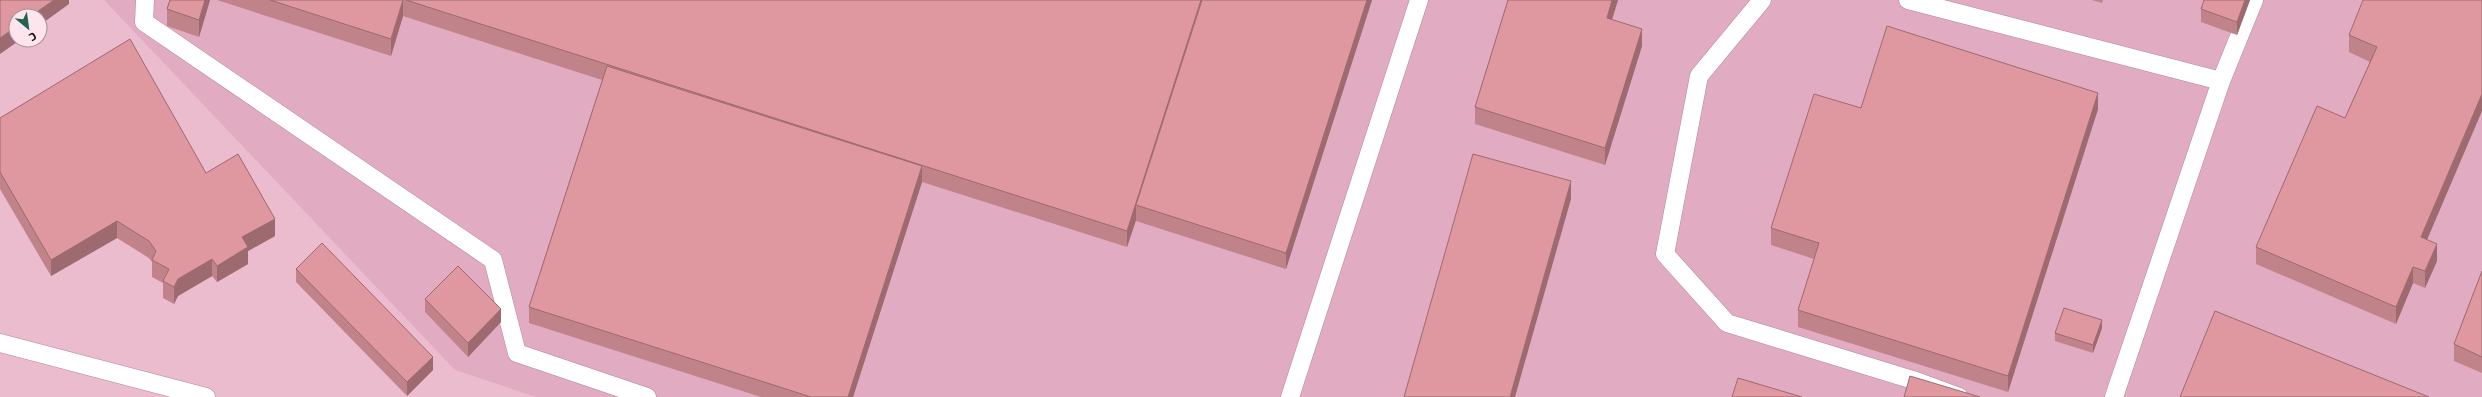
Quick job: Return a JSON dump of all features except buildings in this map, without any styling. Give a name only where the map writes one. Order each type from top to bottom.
[{"type":"lane","points":[[145,0],[144,22],[492,260],[516,353],[647,397]]},
{"type":"lane","points":[[1290,397],[1419,0]]},
{"type":"lane","points":[[1762,0],[1699,76],[1665,254],[1726,323],[1913,380],[1959,397]]},
{"type":"lane","points":[[1908,0],[2221,81]]},
{"type":"lane","points":[[2114,397],[2221,81],[2254,0]]},
{"type":"lane","points":[[0,343],[206,397]]},
{"type":"shaded area","points":[[104,0],[2482,0],[2482,397],[536,397],[455,370]]}]
